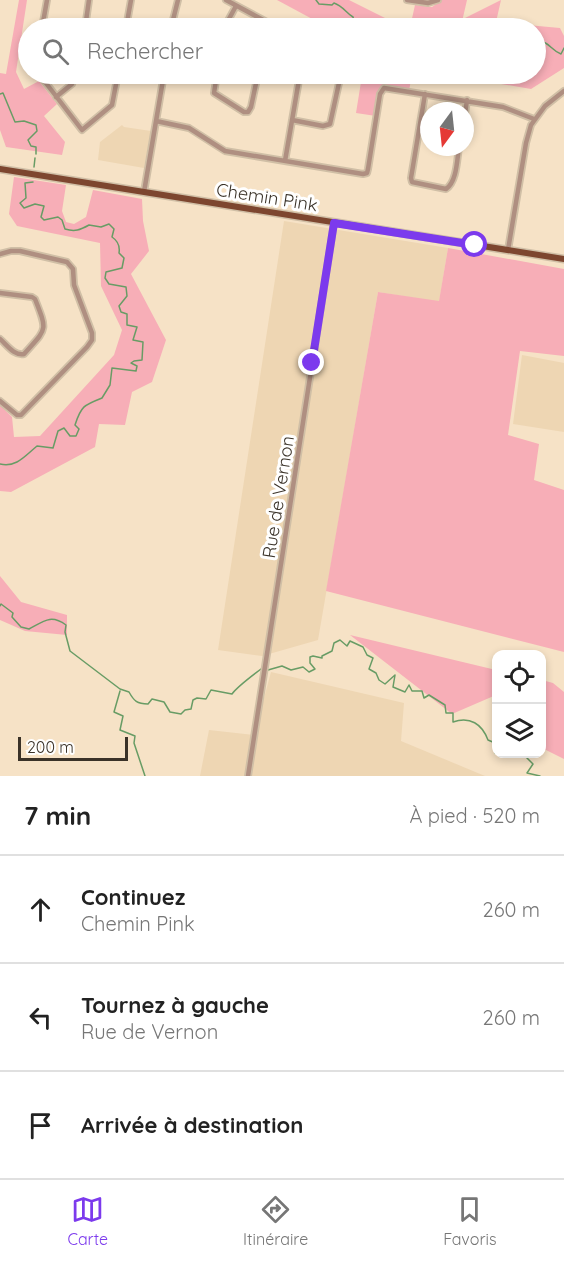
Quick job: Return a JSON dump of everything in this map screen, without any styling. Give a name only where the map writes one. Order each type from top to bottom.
[{"type":"main road","name":"Chemin Pink","points":[[0,169],[564,259]]},
{"type":"street","points":[[44,18],[47,0]]},
{"type":"street","points":[[86,18],[89,0]]},
{"type":"street","points":[[128,18],[131,0]]},
{"type":"street","points":[[174,18],[178,0]]},
{"type":"street","points":[[226,0],[258,18]]},
{"type":"street","points":[[407,0],[428,3],[438,0]]},
{"type":"street","points":[[230,18],[236,6]]},
{"type":"street","points":[[46,84],[82,130],[110,107],[116,84]]},
{"type":"street","points":[[56,97],[72,84]]},
{"type":"street","points":[[144,192],[162,84]]},
{"type":"street","points":[[215,84],[214,93],[244,112],[248,112],[256,84]]},
{"type":"street","points":[[285,161],[298,84]]},
{"type":"street","points":[[292,120],[323,126],[330,124],[339,84]]},
{"type":"street","points":[[156,121],[189,128],[225,151],[347,172],[367,173],[381,91],[384,88],[506,107],[534,119]]},
{"type":"street","points":[[424,102],[425,94]]},
{"type":"street","points":[[508,250],[528,135],[534,119],[545,106],[563,95]]},
{"type":"street","points":[[420,124],[412,182],[446,189],[450,187],[457,156]]},
{"type":"street","name":"Rue de Vernon","points":[[248,776],[334,223]]},
{"type":"street","points":[[0,254],[20,251],[67,262],[73,268],[74,285],[92,333],[92,340],[21,415],[17,415],[0,400]]},
{"type":"street","points":[[0,292],[35,299],[45,325],[44,332],[24,354],[15,353],[0,339]]},
{"type":"shaded area","points":[[19,0],[27,0],[24,18],[18,18],[16,72],[18,84],[22,84],[24,89],[33,84],[41,84],[57,104],[44,116],[65,142],[62,155],[6,147],[0,130],[0,73],[6,74]]},
{"type":"shaded area","points":[[277,0],[349,0],[385,18],[310,18]]},
{"type":"shaded area","points":[[442,0],[467,0],[463,18],[412,18],[415,5],[432,7]]},
{"type":"shaded area","points":[[501,0],[497,18],[465,18]]},
{"type":"shaded area","points":[[546,27],[560,28],[564,36],[564,68],[546,79]]},
{"type":"shaded area","points":[[361,84],[410,84],[409,91],[390,88],[381,91],[376,116],[356,113]]},
{"type":"shaded area","points":[[501,84],[539,84],[531,89]]},
{"type":"shaded area","points":[[122,125],[151,131],[144,168],[98,160],[100,142]]},
{"type":"shaded area","points":[[14,177],[66,185],[62,211],[66,222],[74,224],[86,217],[93,190],[142,199],[143,221],[149,251],[131,274],[166,340],[152,382],[132,392],[125,425],[99,424],[95,447],[11,492],[0,491],[0,405],[12,417],[14,437],[40,436],[114,355],[122,330],[101,286],[100,243],[17,226],[9,214]]},
{"type":"shaded area","points":[[284,221],[448,248],[439,302],[378,292],[318,640],[262,656],[218,650]]},
{"type":"shaded area","points":[[448,248],[564,269],[564,356],[520,351],[508,435],[539,444],[534,480],[564,490],[564,652],[326,591],[378,292],[439,301]]},
{"type":"shaded area","points":[[522,355],[564,363],[564,432],[513,424]]},
{"type":"shaded area","points":[[0,576],[21,602],[67,615],[67,635],[25,631],[0,620]]},
{"type":"shaded area","points":[[350,635],[492,669],[492,697],[452,714]]},
{"type":"shaded area","points":[[271,672],[404,703],[401,741],[485,776],[200,776],[209,730],[254,735]]},
{"type":"shaded area","points":[[546,681],[553,683],[564,692],[564,759],[546,750]]},
{"type":"waterway","points":[[316,0],[319,4],[332,5],[334,3],[353,18]]},
{"type":"waterway","points":[[546,43],[561,54],[564,48]]},
{"type":"waterway","points":[[0,94],[3,93],[15,122],[24,121],[36,125],[37,131],[28,140],[31,146],[36,147],[36,154]]},
{"type":"waterway","points":[[34,167],[35,158]]},
{"type":"waterway","points":[[0,464],[16,463],[37,446],[53,448],[58,431],[64,428],[70,436],[76,436],[79,429],[75,425],[81,410],[102,398],[110,385],[112,368],[136,371],[137,366],[131,363],[142,360],[143,342],[133,340],[137,327],[127,325],[127,314],[121,312],[119,306],[127,296],[126,287],[109,284],[105,278],[106,272],[122,268],[124,258],[119,253],[116,240],[112,237],[114,229],[109,224],[101,227],[89,225],[72,230],[65,229],[62,220],[58,217],[44,220],[41,217],[44,206],[35,204],[24,208],[20,203],[26,198],[25,183],[33,182]]},
{"type":"waterway","points":[[0,606],[1,604],[13,613],[12,617],[21,627],[29,629],[52,619],[66,625],[65,632],[70,651],[120,689],[129,692],[136,701],[148,704],[152,699],[164,702],[170,712],[181,714],[191,709],[193,700],[206,699],[211,690],[232,694],[261,669]]},
{"type":"waterway","points":[[268,670],[282,666],[291,670],[303,667],[309,672],[315,669],[310,663],[310,657],[322,658],[332,651],[334,643],[340,640],[347,646],[350,641],[363,647],[367,655],[373,658],[369,669],[376,673],[379,680],[385,684],[395,675],[393,687],[405,692],[409,685],[412,691],[422,691],[424,698],[429,695],[445,705],[446,713],[453,713],[453,722],[465,720],[475,723],[488,740],[492,742]]},
{"type":"waterway","points":[[120,691],[114,712],[123,716],[120,730],[135,736],[134,743],[145,776]]},
{"type":"waterway","points":[[527,758],[533,764],[527,773],[540,776]]},
{"type":"route","points":[[312,363],[334,223],[475,245]]}]
